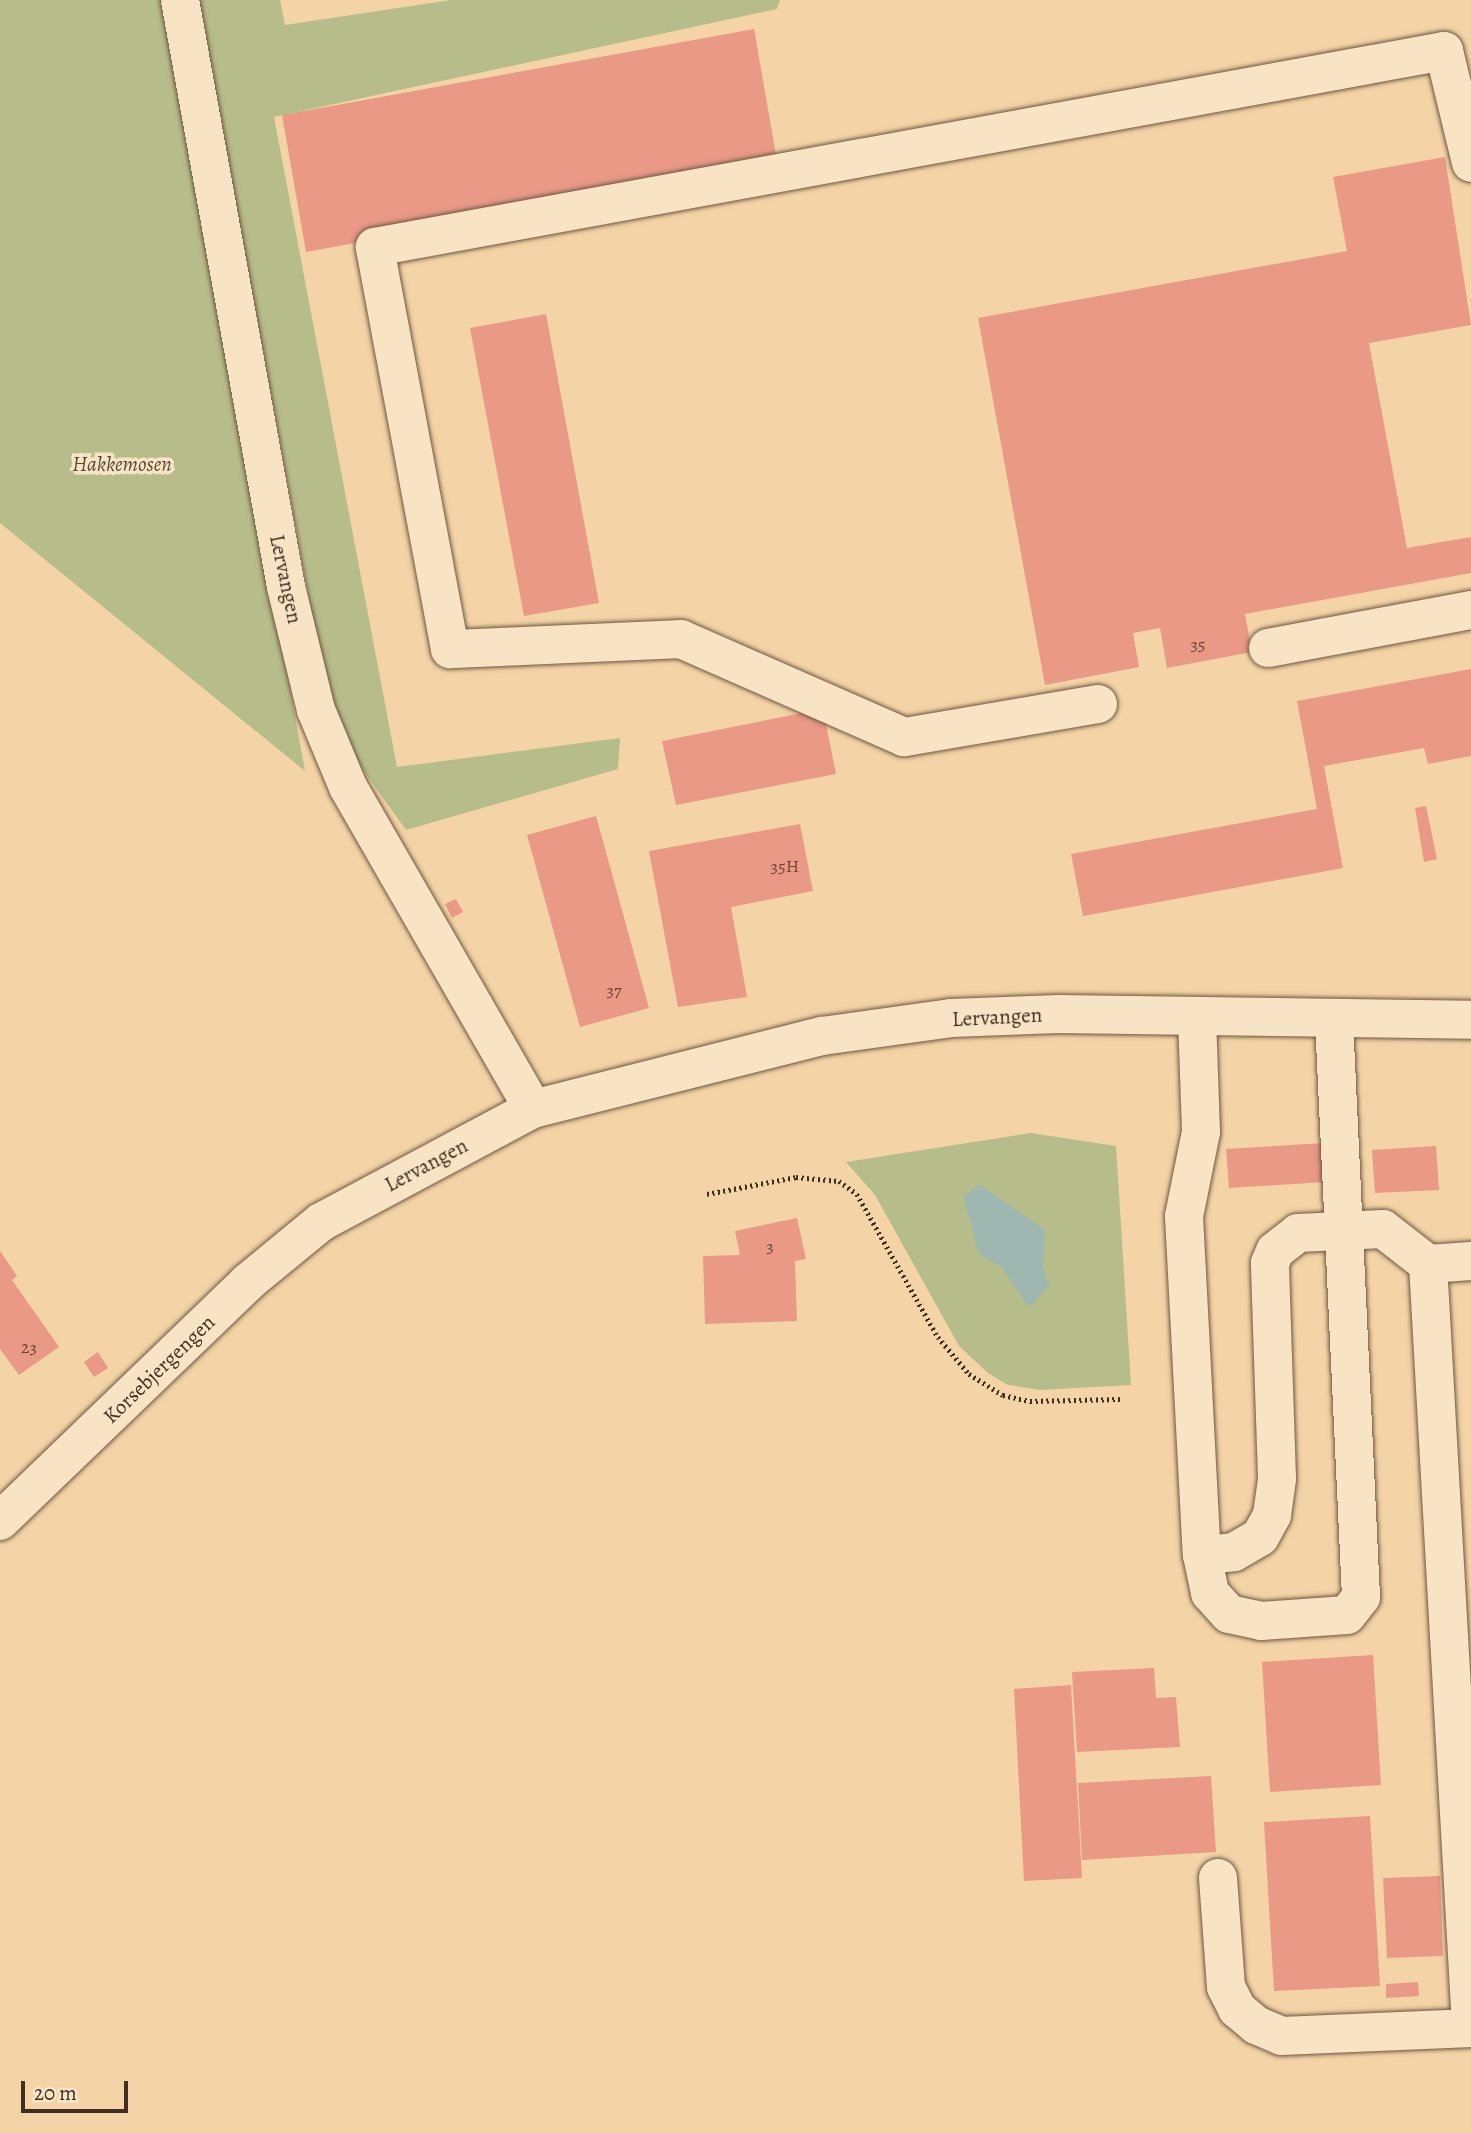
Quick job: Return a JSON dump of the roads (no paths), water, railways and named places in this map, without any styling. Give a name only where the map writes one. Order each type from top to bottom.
[{"type":"street","name":"Lervangen","points":[[180,0],[286,587],[316,710],[348,787],[533,1109]]},
{"type":"street","points":[[1098,704],[904,737],[681,639],[450,649],[375,247],[1444,51],[1471,163]]},
{"type":"street","points":[[1268,648],[1471,610]]},
{"type":"street","name":"Lervangen","points":[[321,1222],[533,1109],[822,1036],[900,1025],[1058,1014],[1471,1020]]},
{"type":"street","points":[[1197,1017],[1201,1132],[1184,1216],[1202,1555],[1210,1593],[1229,1614],[1261,1621],[1347,1615],[1361,1597],[1341,1229],[1334,1020]]},
{"type":"street","name":"Korsebjergengen","points":[[0,1521],[248,1282],[321,1222]]},
{"type":"street","points":[[1202,1555],[1234,1552],[1260,1537],[1272,1515],[1277,1478],[1270,1264],[1275,1251],[1298,1233],[1383,1229],[1428,1264],[1471,1261]]},
{"type":"street","points":[[1218,1878],[1226,1987],[1237,2009],[1256,2025],[1282,2036],[1471,2028],[1428,1264]]},
{"type":"water","points":[[979,1184],[1045,1230],[1043,1268],[1049,1286],[1029,1307],[1001,1267],[979,1254],[963,1197]]},
{"type":"park label","name":"Hakkemosen","points":[[122,464]]}]
